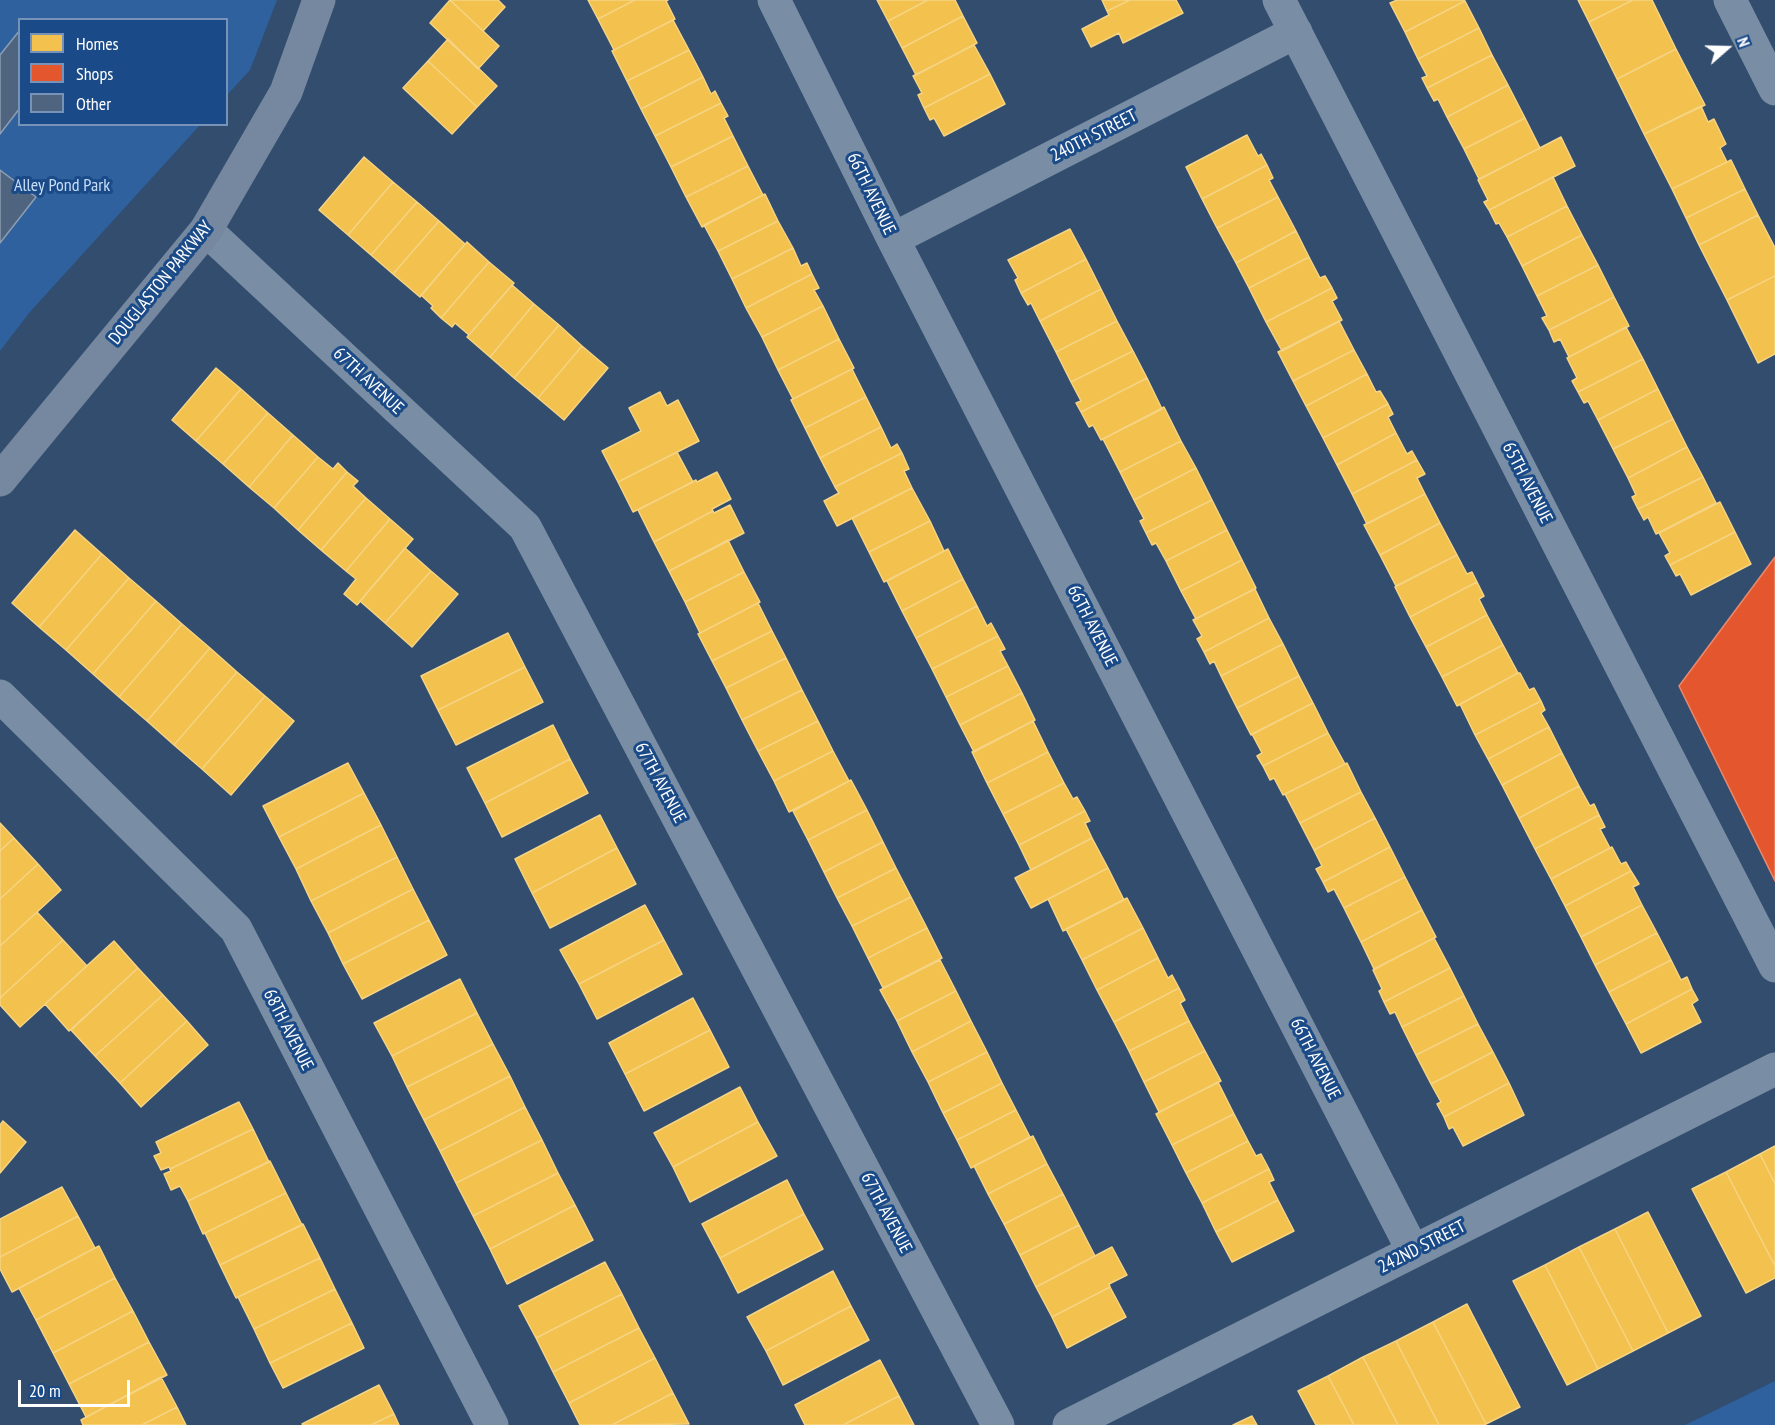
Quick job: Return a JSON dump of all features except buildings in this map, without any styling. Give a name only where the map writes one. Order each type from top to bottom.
[{"type":"main road","name":"DOUGLASTON PARKWAY","points":[[0,480],[207,230],[286,92],[319,0]]},
{"type":"street","name":"66TH AVENUE","points":[[774,0],[893,239],[1413,1251]]},
{"type":"street","name":"65TH AVENUE","points":[[1279,0],[1775,966]]},
{"type":"street","points":[[1730,0],[1775,89]]},
{"type":"street","name":"240TH STREET","points":[[893,239],[1296,32]]},
{"type":"street","name":"67TH AVENUE","points":[[207,230],[525,528],[998,1425]]},
{"type":"street","name":"68TH AVENUE","points":[[0,696],[236,929],[492,1425]]},
{"type":"street","name":"242ND STREET","points":[[1069,1425],[1775,1069]]},
{"type":"green space","name":"Alley Pond Park","points":[[0,0],[277,0],[250,70],[228,94],[228,18],[18,18],[18,126],[199,126],[29,313],[0,351]]},
{"type":"green space","points":[[1775,1381],[1775,1425],[1685,1425],[1716,1410]]}]
